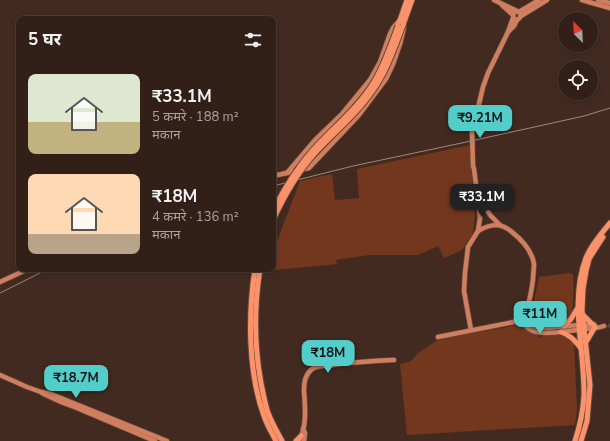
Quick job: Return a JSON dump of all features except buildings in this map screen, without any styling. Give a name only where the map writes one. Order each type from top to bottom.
[{"type":"main road","points":[[276,214],[304,166],[363,103],[384,73],[407,0]]},
{"type":"main road","points":[[276,206],[305,159],[354,107],[373,83],[385,61],[412,0]]},
{"type":"main road","points":[[581,441],[587,420],[590,385],[585,343],[578,305],[580,282],[586,257],[610,223]]},
{"type":"main road","points":[[575,441],[581,421],[584,395],[580,348],[583,289],[589,259],[600,241],[610,229]]},
{"type":"main road","points":[[255,272],[251,343],[254,375],[268,425],[276,441]]},
{"type":"main road","points":[[253,318],[260,272]]},
{"type":"main road","points":[[564,326],[574,315],[578,305]]},
{"type":"main road","points":[[582,314],[594,326],[585,343]]},
{"type":"main road","points":[[561,332],[571,336],[580,348]]},
{"type":"main road","points":[[263,404],[282,441]]},
{"type":"main road","points":[[296,441],[301,440]]},
{"type":"street","points":[[471,330],[464,291],[468,248],[478,231],[480,213],[474,169],[472,166],[472,131],[475,112],[478,108],[488,73],[508,32],[513,28],[517,15],[539,0]]},
{"type":"street","points":[[517,15],[547,0]]},
{"type":"street","points":[[582,0],[610,8]]},
{"type":"street","points":[[598,0],[610,3]]},
{"type":"street","points":[[496,1],[517,15]]},
{"type":"street","points":[[276,175],[307,169],[312,166],[377,92],[390,71],[402,39],[401,23],[393,28],[380,62],[370,80],[350,106],[316,139],[287,173]]},
{"type":"street","points":[[477,197],[491,216],[502,226],[517,236],[525,245],[533,259],[534,267],[531,292],[526,309],[526,327],[534,331],[544,333],[561,332],[581,327]]},
{"type":"street","points":[[478,231],[490,225],[502,226]]},
{"type":"street","points":[[0,282],[22,272]]},
{"type":"street","points":[[438,336],[525,320],[536,327],[606,326]]},
{"type":"street","points":[[301,440],[305,412],[305,379],[314,368],[350,363],[394,360]]},
{"type":"street","points":[[0,374],[13,381],[108,416],[167,441]]},
{"type":"street","points":[[41,392],[46,396],[155,441]]},
{"type":"shaded area","points":[[470,145],[475,216],[473,233],[462,250],[444,258],[438,246],[418,255],[369,255],[336,260],[337,264],[276,270],[276,244],[300,181],[332,174],[335,200],[359,198],[357,169]]},
{"type":"shaded area","points":[[569,273],[573,274],[574,284],[573,305],[569,320],[562,324],[555,325],[540,324],[535,322],[529,317],[533,307],[539,277]]},
{"type":"shaded area","points":[[518,325],[540,337],[558,333],[565,335],[574,342],[577,409],[575,425],[407,435],[400,364],[411,361],[418,353],[436,341],[455,336]]},
{"type":"railway","points":[[276,185],[353,166],[584,116],[610,108]]},
{"type":"railway","points":[[0,293],[42,272]]}]
